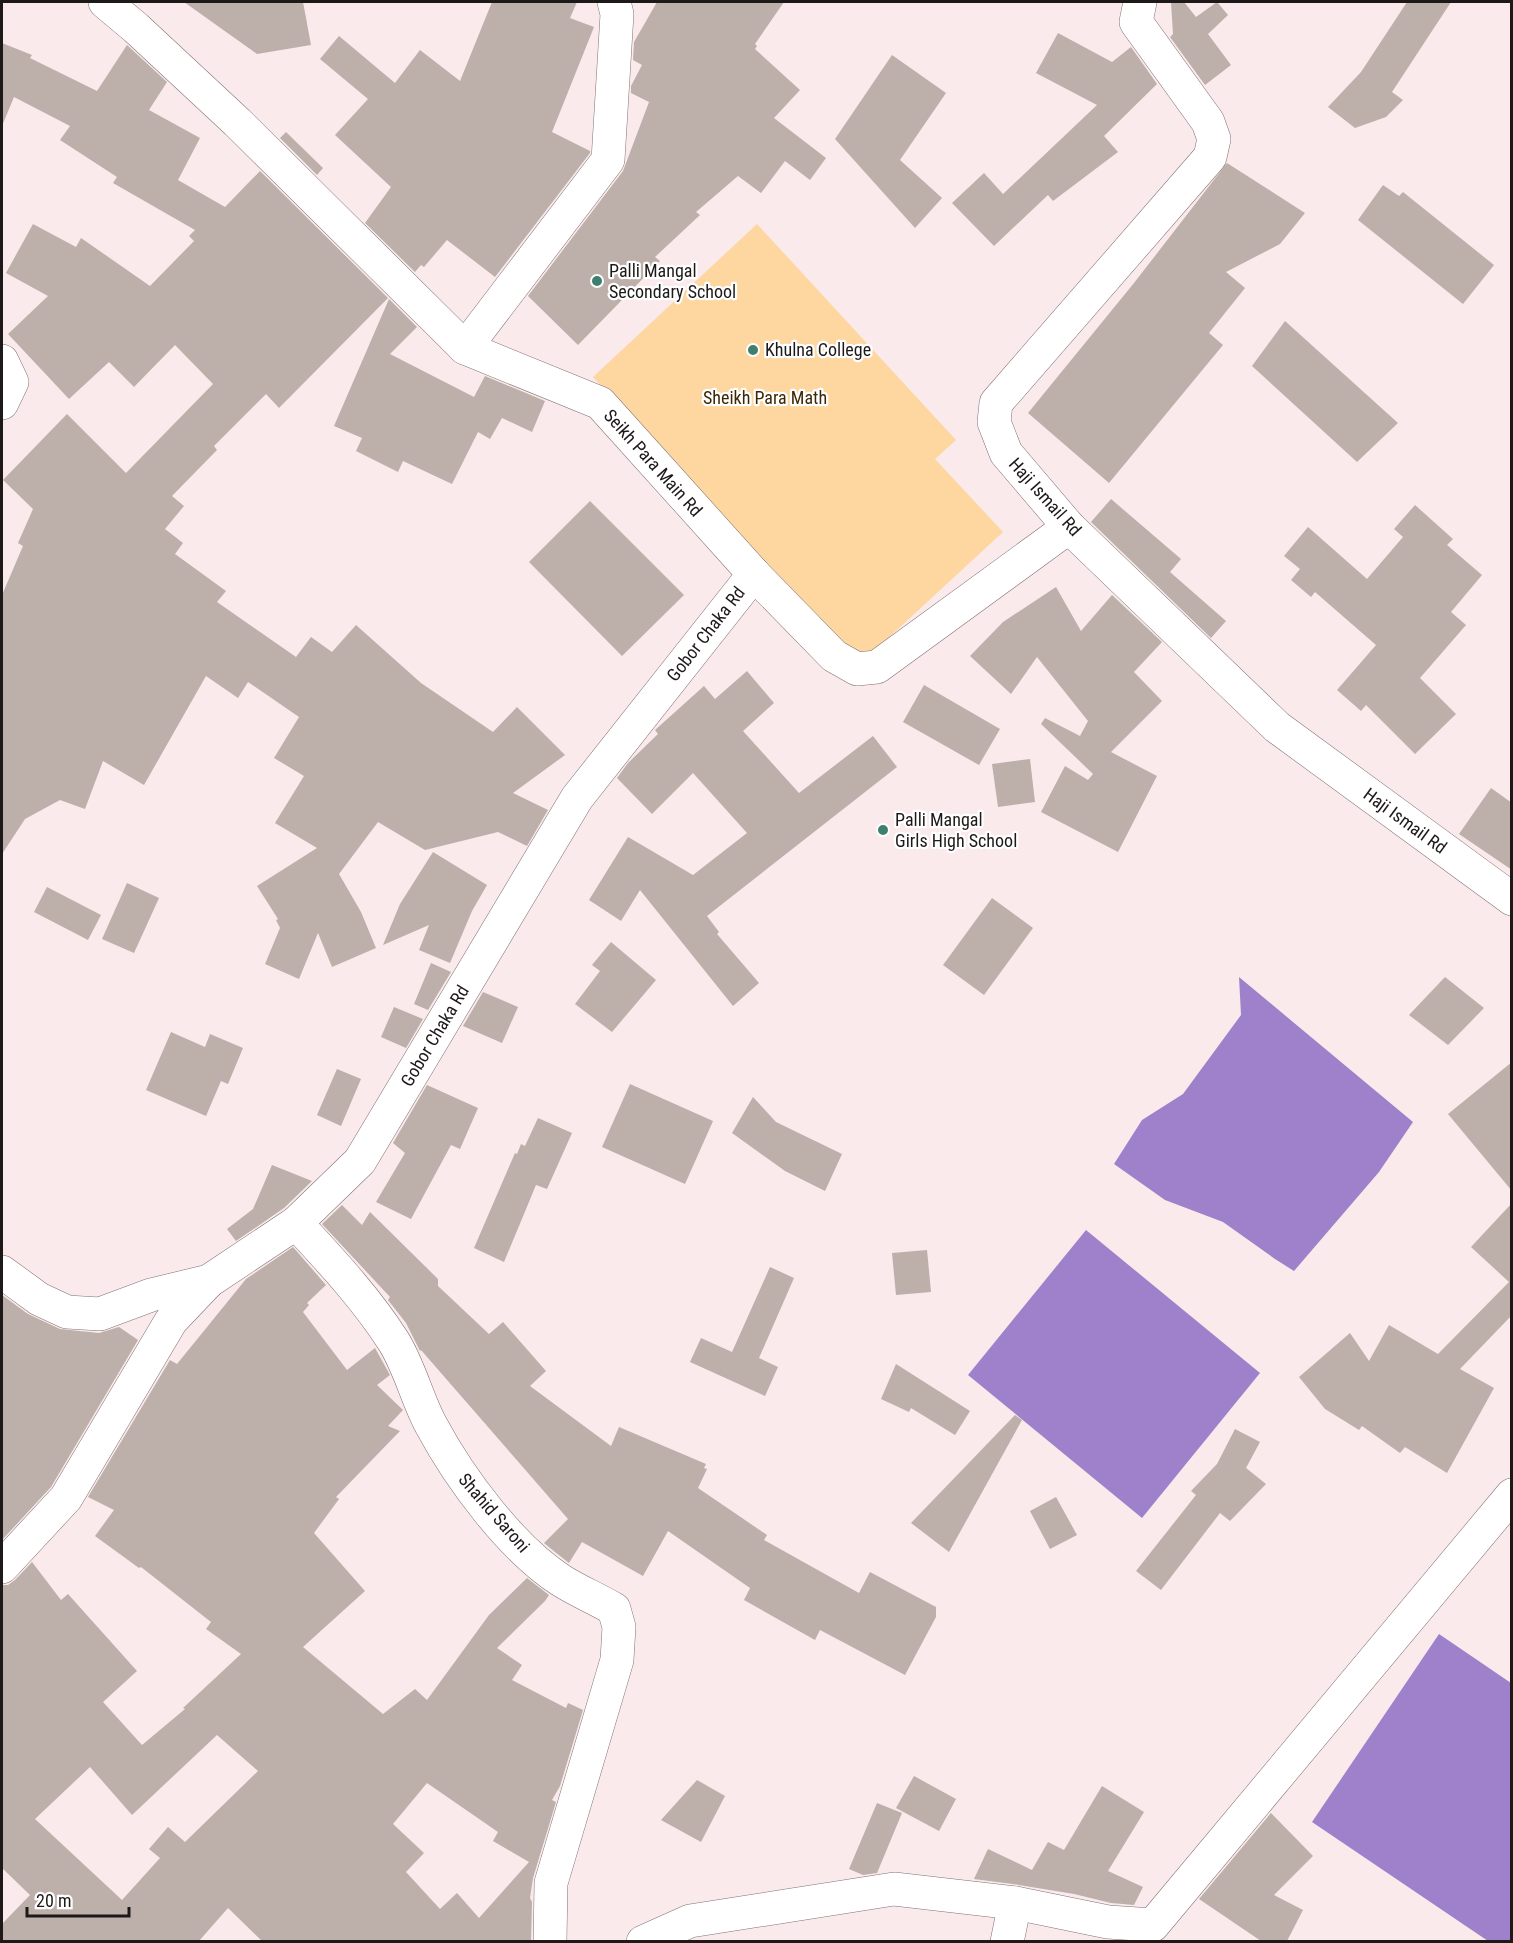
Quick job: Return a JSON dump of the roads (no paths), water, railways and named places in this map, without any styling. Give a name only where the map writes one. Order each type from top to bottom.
[{"type":"street","points":[[105,2],[237,122],[465,348],[608,160],[617,14],[614,2]]},
{"type":"street","name":"Haji Ismail Rd","points":[[1140,2],[1136,22],[1208,122],[1214,139],[1210,157],[996,403],[994,422],[1006,453],[1069,527],[1277,727],[1512,899]]},
{"type":"street","name":"Seikh Para Main Rd","points":[[465,348],[600,403],[754,574],[834,656],[857,669],[877,667],[1069,527]]},
{"type":"street","points":[[2,362],[12,382],[2,403]]},
{"type":"street","name":"Gobor Chaka Rd","points":[[2,1272],[39,1299],[67,1312],[100,1314],[152,1295],[209,1281],[296,1223],[360,1161],[577,798],[754,574]]},
{"type":"street","name":"Shahid Saroni","points":[[296,1223],[361,1294],[382,1324],[416,1386],[430,1423],[456,1468],[516,1543],[561,1580],[614,1609],[619,1627],[617,1660],[551,1883],[550,1941]]},
{"type":"street","points":[[2,1567],[66,1498],[171,1321],[209,1281]]},
{"type":"street","points":[[643,1941],[690,1921],[894,1889],[1015,1904],[1108,1922],[1154,1924],[1512,1495]]},
{"type":"street","points":[[1007,1941],[1015,1904]]},
{"type":"place","name":"Palli Mangal Secondary School","points":[[597,281]]},
{"type":"place","name":"Khulna College","points":[[753,350]]},
{"type":"place","name":"Palli Mangal Girls High School","points":[[883,830]]},
{"type":"park label","name":"Sheikh Para Math","points":[[765,398]]}]
